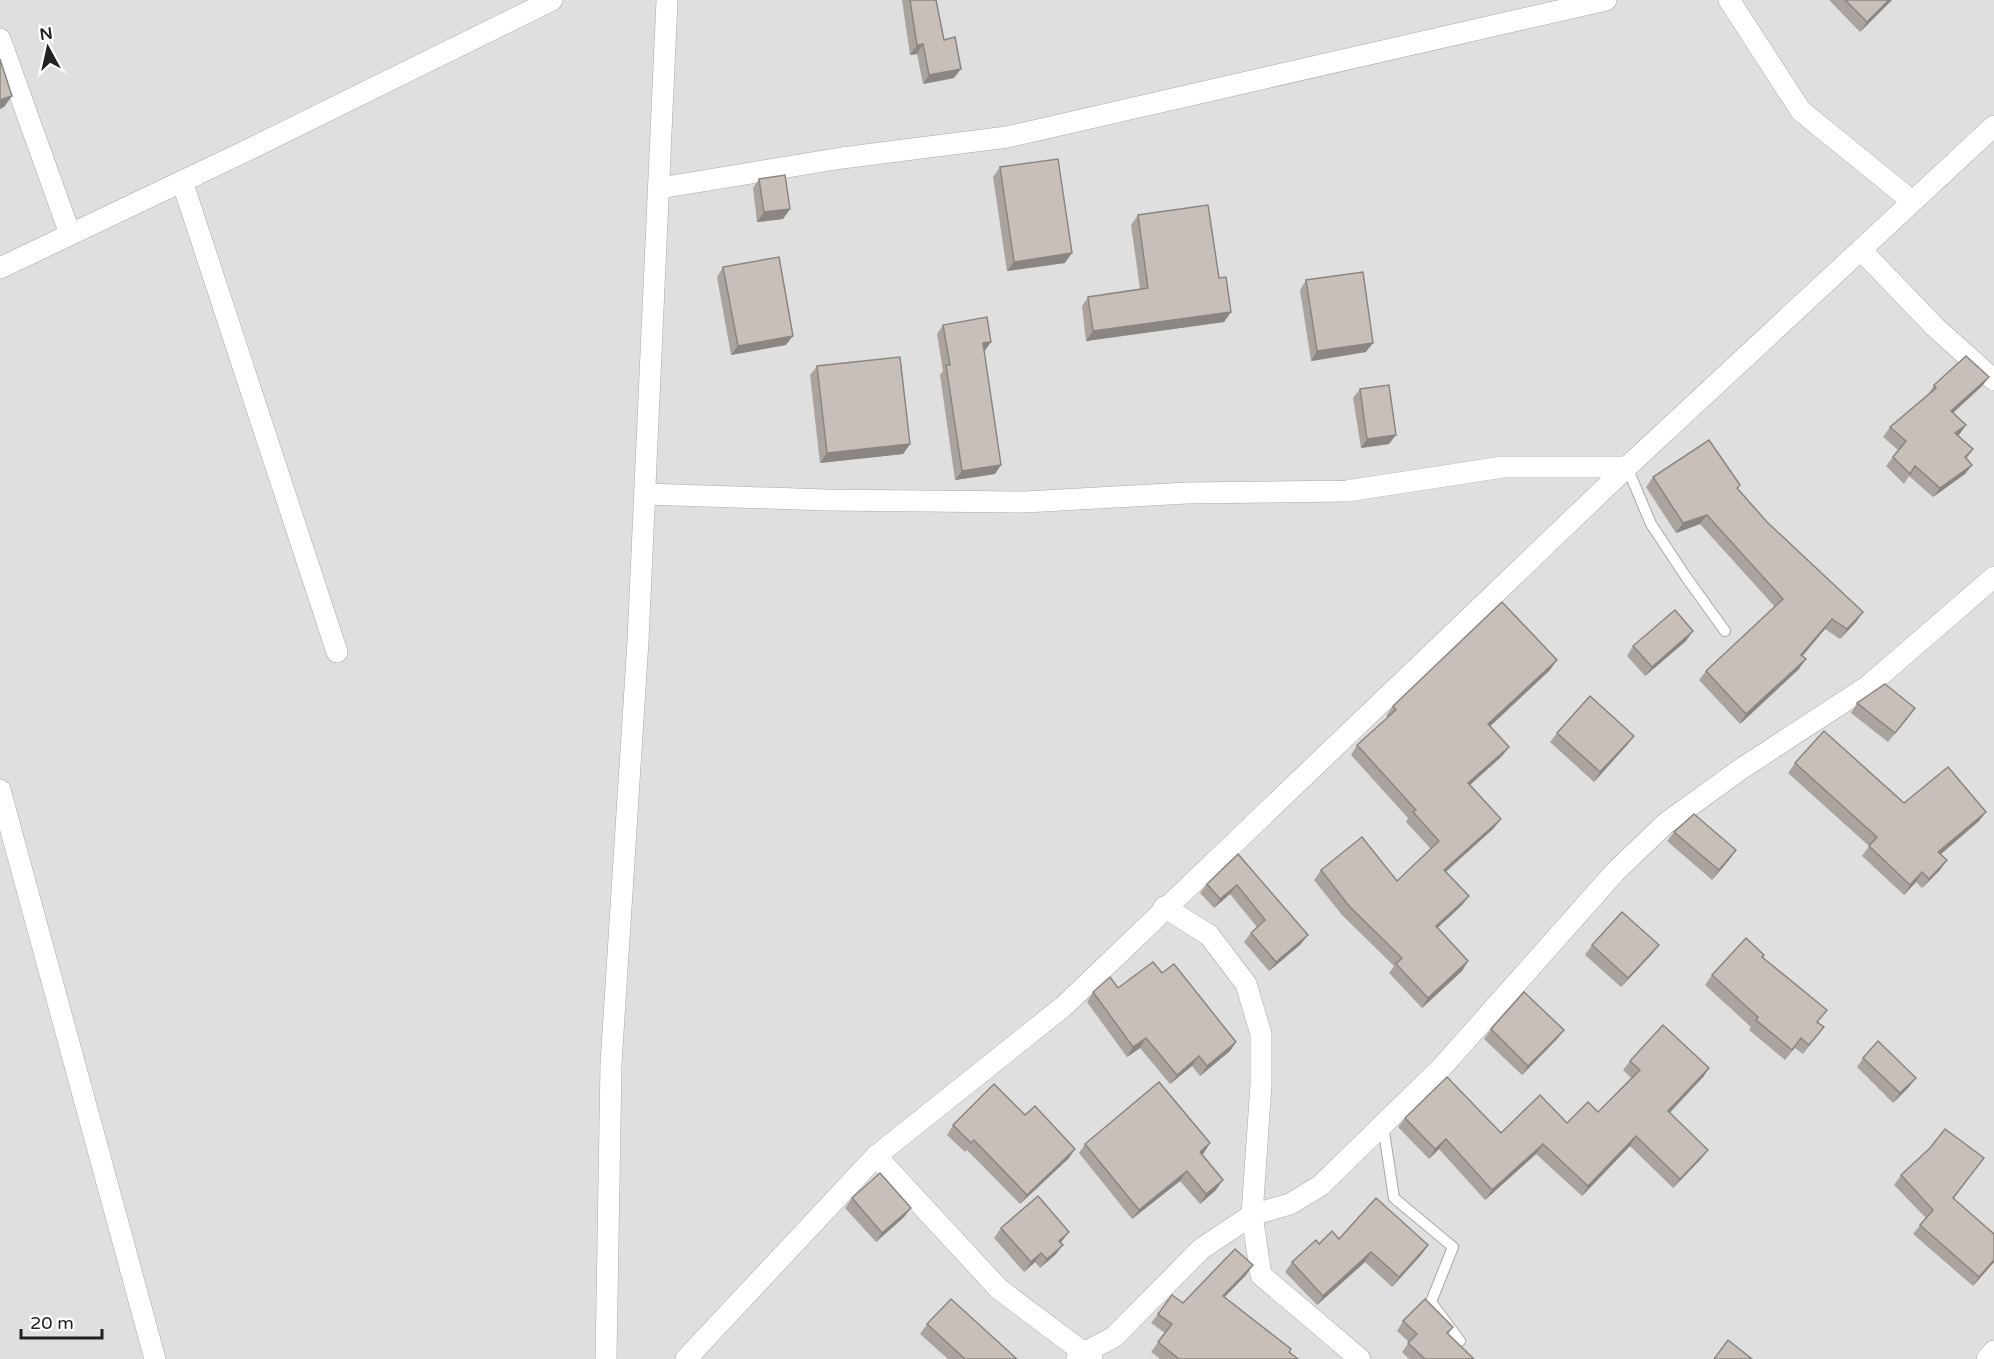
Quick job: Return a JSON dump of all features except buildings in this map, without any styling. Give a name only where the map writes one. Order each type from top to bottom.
[{"type":"street","points":[[0,268],[552,0]]},
{"type":"street","points":[[606,1359],[611,1064],[646,494],[668,0]]},
{"type":"street","points":[[660,188],[842,158],[1007,137],[1606,0]]},
{"type":"street","points":[[1729,0],[1802,111],[1912,201]]},
{"type":"street","points":[[0,39],[70,234]]},
{"type":"street","points":[[686,1359],[876,1156],[1064,1006],[1164,907],[1627,467],[1994,126]]},
{"type":"street","points":[[182,181],[338,652]]},
{"type":"street","points":[[1861,250],[1935,327],[1994,381]]},
{"type":"street","points":[[646,494],[828,500],[1025,502],[1187,493],[1347,491],[1503,467],[1627,467]]},
{"type":"street","points":[[876,1156],[999,1289],[1084,1357],[1114,1336],[1201,1249],[1252,1215],[1290,1204],[1320,1186],[1442,1067],[1615,872],[1666,823],[1741,769],[1869,686],[1994,577]]},
{"type":"street","points":[[0,790],[155,1359]]},
{"type":"street","points":[[1164,907],[1209,935],[1228,959],[1246,984],[1261,1034],[1261,1084],[1252,1215],[1261,1275],[1360,1359]]},
{"type":"street","points":[[1987,1359],[1994,1351]]},
{"type":"lane","points":[[1627,467],[1651,524],[1725,630]]},
{"type":"lane","points":[[1383,1125],[1394,1198],[1453,1247],[1431,1302],[1460,1341]]},
{"type":"shaded area","points":[[0,0],[1994,0],[1994,1359],[0,1359]]}]
